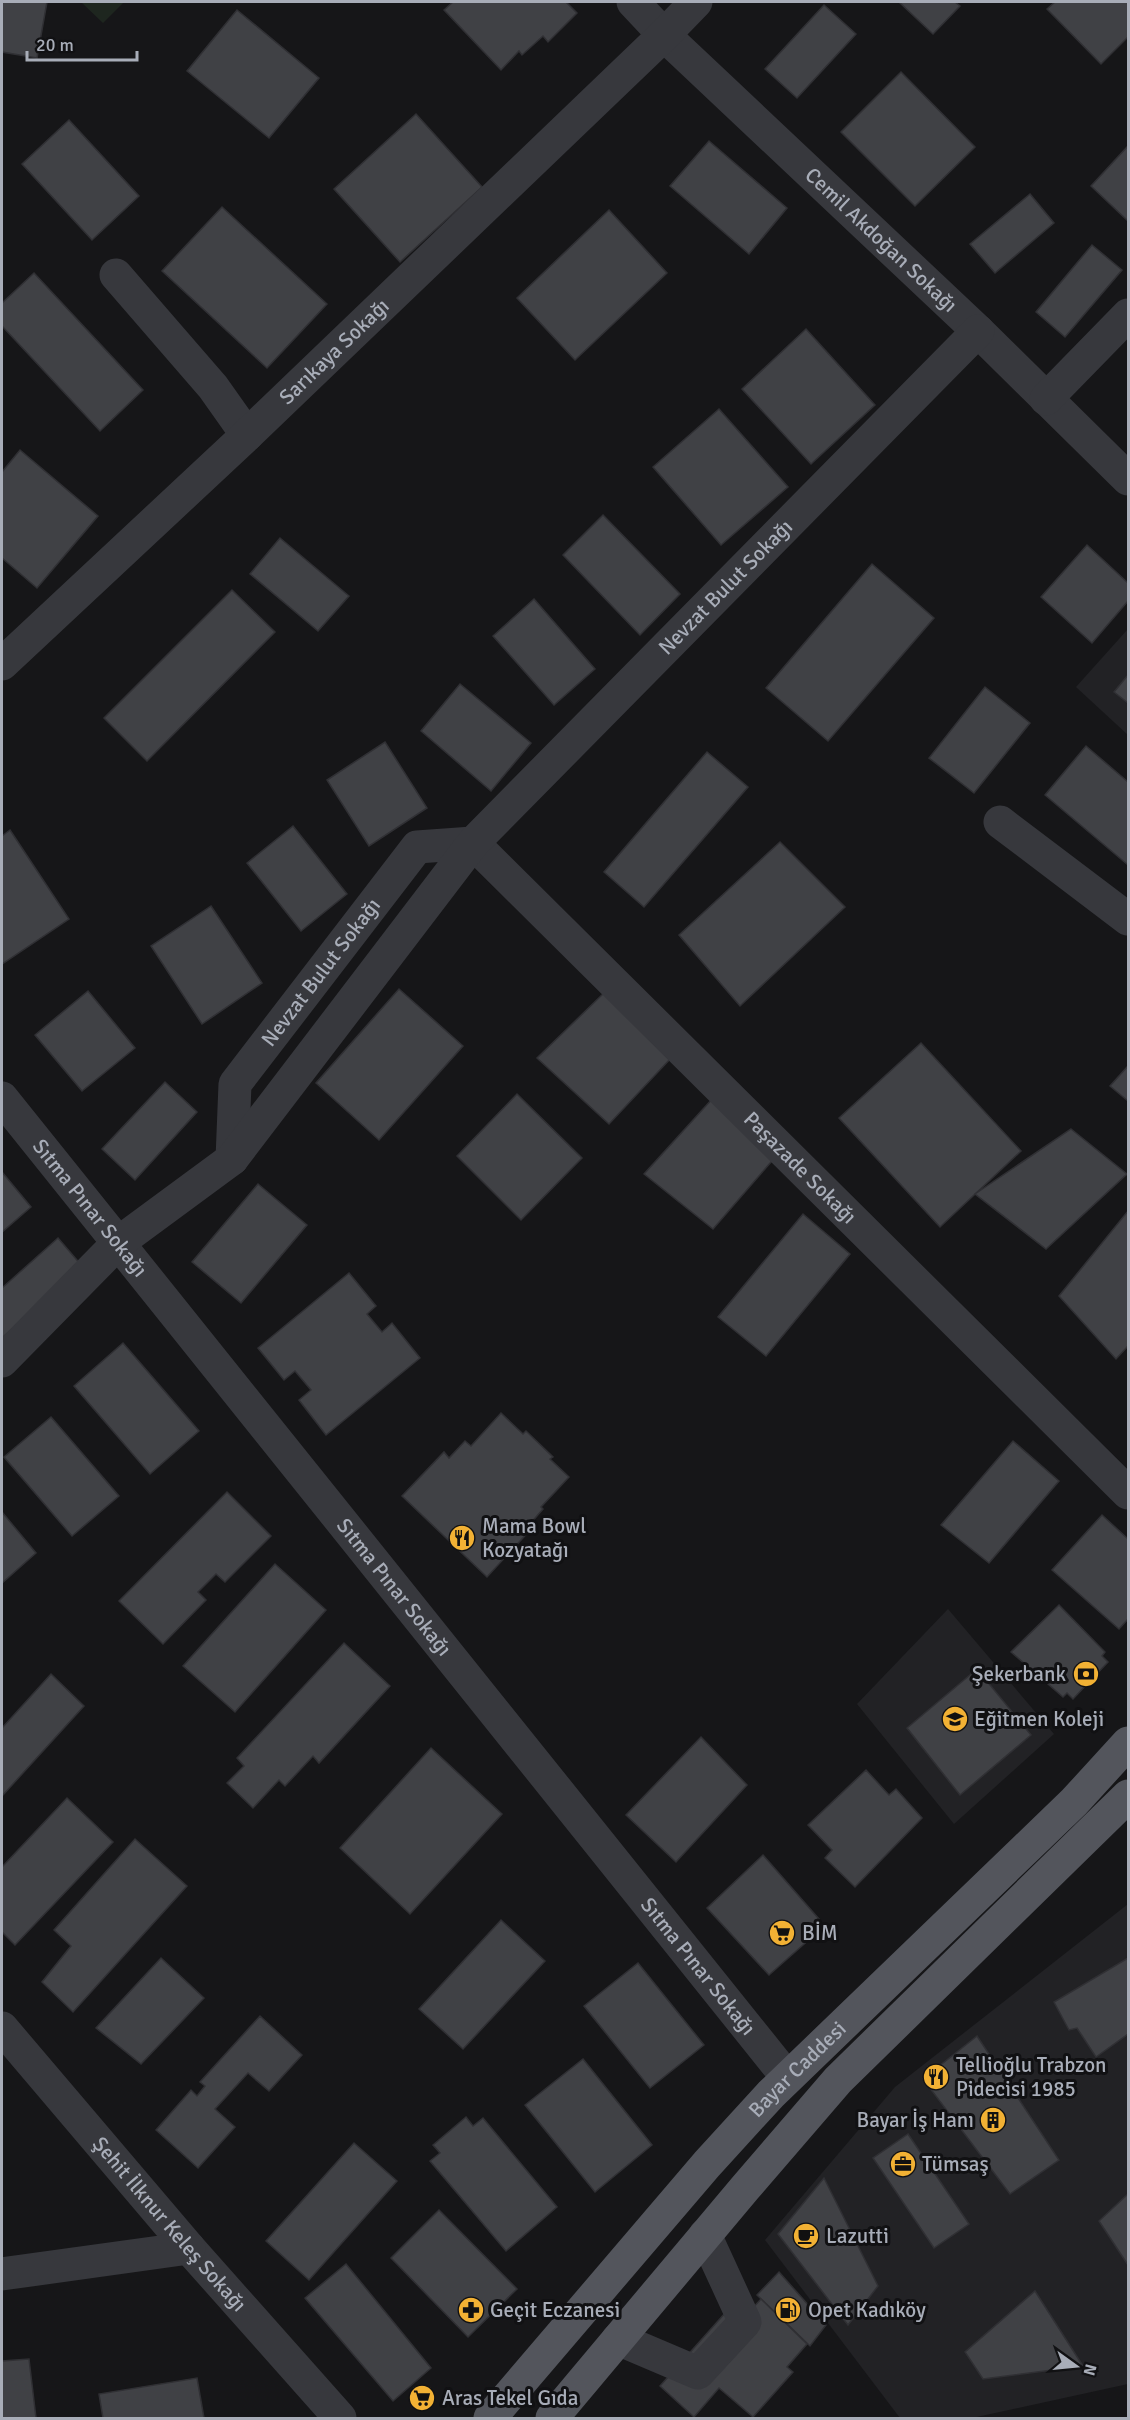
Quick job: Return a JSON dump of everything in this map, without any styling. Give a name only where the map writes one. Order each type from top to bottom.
[{"type":"main road","name":"Bayar Caddesi","points":[[489,2418],[726,2142],[787,2077],[1074,1802],[1128,1743]]},
{"type":"main road","name":"Bayar Caddesi","points":[[552,2418],[838,2080],[1126,1804]]},
{"type":"street","name":"Cemil Akdoğan Sokağı","points":[[633,2],[664,35],[978,331],[1128,479]]},
{"type":"street","name":"Sarıkaya Sokağı","points":[[2,664],[247,435],[696,2]]},
{"type":"street","points":[[116,275],[213,387],[247,435]]},
{"type":"street","points":[[1046,399],[1128,315]]},
{"type":"street","name":"Nevzat Bulut Sokağı","points":[[2,1361],[118,1243],[232,1159],[473,843],[978,331]]},
{"type":"street","points":[[1000,822],[1128,919]]},
{"type":"street","name":"Nevzat Bulut Sokağı","points":[[232,1159],[236,1084],[243,1074],[417,847],[473,843]]},
{"type":"street","name":"Paşazade Sokağı","points":[[473,843],[1128,1493]]},
{"type":"street","name":"Sıtma Pınar Sokağı","points":[[2,1098],[787,2077]]},
{"type":"street","name":"Şehit İlknur Keleş Sokağı","points":[[2,2028],[189,2248],[340,2418]]},
{"type":"street","points":[[618,2339],[698,2373],[745,2322],[705,2235]]},
{"type":"street","points":[[2,2274],[189,2248]]},
{"type":"shaded area","points":[[81,2],[124,2],[103,23]]},
{"type":"shaded area","points":[[1128,629],[1128,735],[1076,687]]},
{"type":"shaded area","name":"Eğitmen Koleji","points":[[948,1609],[1054,1734],[954,1824],[857,1704]]},
{"type":"shaded area","points":[[1128,1904],[1128,2384],[972,2418],[900,2418],[765,2240],[895,2087]]},
{"type":"building","points":[[2,2],[47,2],[37,58],[2,52]]},
{"type":"building","points":[[453,2],[566,2],[577,13],[548,42],[543,36],[522,55],[519,51],[501,70],[444,10]]},
{"type":"building","points":[[899,2],[955,2],[960,6],[933,34]]},
{"type":"building","points":[[1055,2],[1128,2],[1128,37],[1101,64],[1047,9]]},
{"type":"building","points":[[824,5],[856,34],[797,98],[765,69]]},
{"type":"building","points":[[237,10],[319,78],[269,138],[187,71]]},
{"type":"building","points":[[901,72],[975,147],[915,206],[841,132]]},
{"type":"building","points":[[416,114],[482,187],[400,262],[334,189]]},
{"type":"building","points":[[69,120],[139,196],[92,240],[22,164]]},
{"type":"building","points":[[709,141],[787,208],[749,254],[670,186]]},
{"type":"building","points":[[1128,146],[1128,221],[1091,186]]},
{"type":"building","points":[[1030,194],[1054,223],[995,273],[970,244]]},
{"type":"building","points":[[222,207],[327,304],[267,368],[162,271]]},
{"type":"building","points":[[609,210],[667,273],[575,360],[517,298]]},
{"type":"building","points":[[1092,245],[1122,270],[1065,337],[1036,312]]},
{"type":"building","points":[[34,273],[143,390],[100,431],[2,326],[2,303]]},
{"type":"building","points":[[806,329],[875,405],[811,464],[742,389]]},
{"type":"building","points":[[719,409],[788,487],[721,545],[653,467]]},
{"type":"building","points":[[20,450],[98,516],[37,588],[2,558],[2,472]]},
{"type":"building","points":[[603,515],[680,594],[640,635],[563,555]]},
{"type":"building","points":[[280,538],[349,596],[318,631],[250,574]]},
{"type":"building","points":[[1087,545],[1128,583],[1128,601],[1092,643],[1041,597]]},
{"type":"building","points":[[872,564],[934,618],[828,741],[766,688]]},
{"type":"building","points":[[232,590],[275,632],[147,761],[104,718]]},
{"type":"building","points":[[534,599],[595,669],[554,705],[493,636]]},
{"type":"building","points":[[1128,675],[1128,703],[1114,692]]},
{"type":"building","points":[[460,684],[531,743],[491,791],[421,731]]},
{"type":"building","points":[[985,687],[1030,723],[974,793],[929,758]]},
{"type":"building","points":[[385,742],[427,808],[369,846],[327,780]]},
{"type":"building","points":[[1086,746],[1128,782],[1128,865],[1045,795]]},
{"type":"building","points":[[707,752],[748,787],[644,907],[604,872]]},
{"type":"building","points":[[293,826],[347,894],[301,931],[247,863]]},
{"type":"building","points":[[10,830],[69,919],[2,964],[2,836]]},
{"type":"building","points":[[780,842],[845,907],[740,1006],[679,935]]},
{"type":"building","points":[[211,906],[262,983],[202,1024],[151,946]]},
{"type":"building","points":[[399,989],[463,1046],[379,1140],[316,1083]]},
{"type":"building","points":[[88,991],[135,1048],[82,1091],[35,1035]]},
{"type":"building","points":[[606,991],[672,1057],[609,1124],[537,1058]]},
{"type":"building","points":[[921,1043],[1021,1151],[940,1227],[839,1118]]},
{"type":"building","points":[[1128,1066],[1128,1101],[1110,1086]]},
{"type":"building","points":[[165,1082],[197,1112],[135,1180],[102,1149]]},
{"type":"building","points":[[517,1094],[582,1158],[521,1220],[457,1156]]},
{"type":"building","points":[[713,1098],[778,1154],[713,1229],[644,1174]]},
{"type":"building","points":[[1071,1129],[1127,1174],[1046,1249],[975,1194]]},
{"type":"building","points":[[2,1172],[31,1207],[2,1232]]},
{"type":"building","points":[[258,1184],[307,1225],[241,1303],[192,1262]]},
{"type":"building","points":[[1128,1211],[1128,1346],[1116,1359],[1059,1296]]},
{"type":"building","points":[[803,1214],[850,1254],[766,1356],[718,1317]]},
{"type":"building","points":[[58,1238],[82,1266],[2,1338],[2,1288]]},
{"type":"building","points":[[349,1273],[376,1306],[367,1314],[382,1332],[392,1323],[420,1358],[326,1435],[299,1400],[311,1390],[295,1371],[284,1380],[258,1348]]},
{"type":"building","points":[[123,1343],[199,1431],[150,1474],[74,1386]]},
{"type":"building","points":[[501,1413],[523,1434],[526,1431],[553,1457],[550,1459],[569,1477],[541,1507],[543,1509],[530,1524],[533,1527],[487,1577],[402,1496],[444,1452],[449,1458],[465,1441],[471,1446]]},
{"type":"building","points":[[51,1417],[119,1496],[72,1536],[4,1457]]},
{"type":"building","points":[[1013,1441],[1059,1481],[989,1563],[941,1525]]},
{"type":"building","points":[[227,1492],[271,1536],[225,1582],[216,1574],[198,1592],[206,1600],[163,1644],[119,1601]]},
{"type":"building","points":[[2,1512],[36,1553],[2,1583]]},
{"type":"building","points":[[1102,1515],[1128,1539],[1128,1619],[1119,1629],[1052,1570]]},
{"type":"building","points":[[275,1564],[326,1610],[235,1712],[183,1666]]},
{"type":"building","points":[[1059,1605],[1105,1652],[1102,1656],[1108,1662],[1073,1699],[1067,1693],[1063,1697],[1011,1652]]},
{"type":"building","points":[[344,1643],[390,1686],[319,1763],[313,1756],[285,1786],[279,1780],[253,1808],[227,1783],[244,1766],[237,1758]]},
{"type":"building","points":[[977,1669],[1031,1735],[960,1795],[907,1728]]},
{"type":"building","points":[[51,1674],[84,1706],[2,1796],[2,1728]]},
{"type":"building","points":[[701,1737],[747,1785],[676,1862],[626,1815]]},
{"type":"building","points":[[431,1748],[502,1814],[410,1914],[340,1848]]},
{"type":"building","points":[[866,1770],[889,1795],[896,1789],[922,1818],[855,1887],[825,1858],[832,1850],[808,1825]]},
{"type":"building","points":[[67,1798],[113,1842],[15,1945],[2,1932],[2,1867]]},
{"type":"building","points":[[135,1839],[187,1886],[73,2012],[42,1982],[71,1946],[54,1930]]},
{"type":"building","points":[[763,1855],[819,1919],[806,1931],[812,1937],[769,1975],[707,1908]]},
{"type":"building","points":[[501,1920],[545,1961],[463,2049],[419,2009]]},
{"type":"building","points":[[161,1958],[204,1998],[141,2064],[96,2028]]},
{"type":"building","points":[[1128,1958],[1128,2034],[1096,2057],[1077,2028],[1069,2030],[1054,2002]]},
{"type":"building","points":[[638,1963],[704,2045],[650,2088],[584,2006]]},
{"type":"building","points":[[260,2016],[302,2055],[269,2091],[248,2073],[215,2109],[235,2127],[198,2168],[156,2130],[191,2090],[197,2096],[205,2086],[200,2082]]},
{"type":"building","name":"Bayar İş Hanı","points":[[977,2036],[1059,2160],[1010,2194],[923,2079]]},
{"type":"building","points":[[583,2059],[652,2145],[595,2192],[525,2105]]},
{"type":"building","points":[[466,2117],[473,2126],[483,2118],[557,2207],[506,2251],[430,2161],[440,2153],[433,2145]]},
{"type":"building","points":[[908,2134],[969,2224],[934,2248],[873,2158]]},
{"type":"building","points":[[354,2143],[397,2181],[309,2280],[266,2241]]},
{"type":"building","points":[[824,2178],[878,2286],[848,2325],[778,2234]]},
{"type":"building","points":[[1128,2194],[1128,2265],[1099,2221]]},
{"type":"building","points":[[439,2210],[517,2289],[468,2337],[391,2258]]},
{"type":"building","points":[[346,2264],[431,2368],[393,2401],[305,2298]]},
{"type":"building","points":[[779,2272],[826,2325],[810,2346],[757,2295]]},
{"type":"building","points":[[1035,2291],[1083,2366],[983,2379],[965,2352]]},
{"type":"building","points":[[761,2299],[807,2344],[787,2367],[793,2372],[753,2417],[719,2388],[694,2417],[660,2386],[726,2312],[739,2323]]},
{"type":"building","points":[[29,2359],[36,2418],[2,2418],[2,2361]]},
{"type":"building","points":[[197,2378],[204,2418],[103,2418],[99,2394]]},
{"type":"place","name":"Mama Bowl Kozyatağı","points":[[462,1538]]},
{"type":"place","name":"Şekerbank","points":[[1086,1674]]},
{"type":"place","name":"Eğitmen Koleji","points":[[955,1719]]},
{"type":"place","name":"BİM","points":[[782,1933]]},
{"type":"place","name":"Tellioğlu Trabzon Pidecisi 1985","points":[[936,2077]]},
{"type":"place","name":"Bayar İş Hanı","points":[[993,2120]]},
{"type":"place","name":"Tümsaş","points":[[903,2164]]},
{"type":"place","name":"Lazutti","points":[[806,2236]]},
{"type":"place","name":"Geçit Eczanesi","points":[[471,2310]]},
{"type":"place","name":"Opet Kadıköy","points":[[788,2310]]},
{"type":"place","name":"Aras Tekel Gıda","points":[[422,2398]]}]
